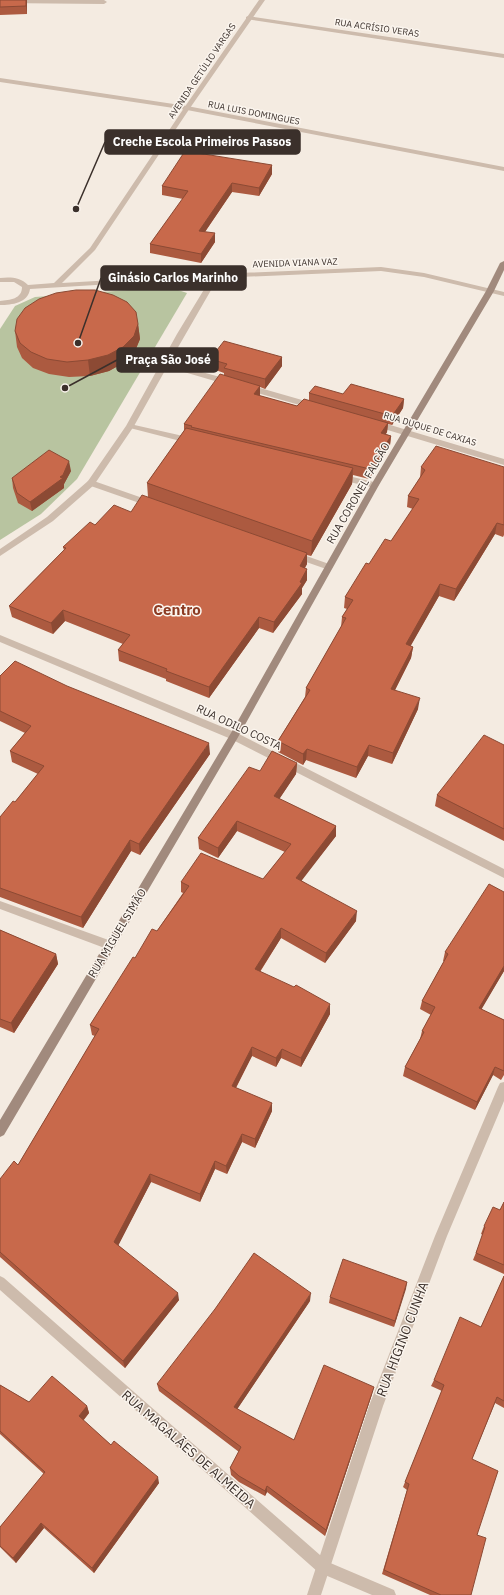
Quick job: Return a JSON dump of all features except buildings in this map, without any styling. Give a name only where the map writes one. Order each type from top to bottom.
[{"type":"main road","name":"RUA CORONEL FALCÃO","points":[[234,736],[375,485],[408,433],[504,263]]},
{"type":"main road","name":"RUA MIGUEL SIMÃO","points":[[0,1131],[234,736]]},
{"type":"street","name":"AVENIDA GETÚLIO VARGAS","points":[[56,285],[93,249],[248,18],[262,0]]},
{"type":"street","points":[[0,1],[104,2]]},
{"type":"street","name":"RUA ACRÍSIO VERAS","points":[[248,18],[504,56]]},
{"type":"street","name":"RUA LUIS DOMINGUES","points":[[0,80],[187,108],[504,169]]},
{"type":"street","name":"AVENIDA VIANA VAZ","points":[[26,287],[216,276],[381,269],[424,275],[504,294]]},
{"type":"street","points":[[0,553],[50,519],[91,483],[130,426],[164,364],[216,276]]},
{"type":"street","points":[[0,280],[20,281],[26,287],[25,295],[21,298],[1,305]]},
{"type":"street","points":[[164,364],[324,409]]},
{"type":"street","name":"RUA DUQUE DE CAXIAS","points":[[362,420],[504,462]]},
{"type":"street","points":[[130,426],[199,442]]},
{"type":"street","points":[[329,474],[375,485]]},
{"type":"street","points":[[91,483],[158,507]]},
{"type":"street","points":[[284,551],[329,567]]},
{"type":"street","name":"RUA ODILO COSTA","points":[[0,638],[234,736],[504,874]]},
{"type":"street","points":[[0,905],[110,945]]},
{"type":"street","name":"RUA HIGINO CUNHA","points":[[314,1595],[376,1406],[441,1236],[504,1087]]},
{"type":"street","name":"RUA MAGALÃES DE ALMEIDA","points":[[0,1282],[323,1567],[390,1595]]},
{"type":"green space","points":[[169,287],[187,293],[77,479],[41,514],[0,540],[0,329],[15,306],[35,297]]},
{"type":"place","name":"Creche Escola Primeiros Passos","points":[[76,209]]},
{"type":"place","name":"Ginásio Carlos Marinho","points":[[78,343]]},
{"type":"place","name":"Praça São José","points":[[65,388]]},
{"type":"district","name":"Centro","points":[[177,610]]}]
